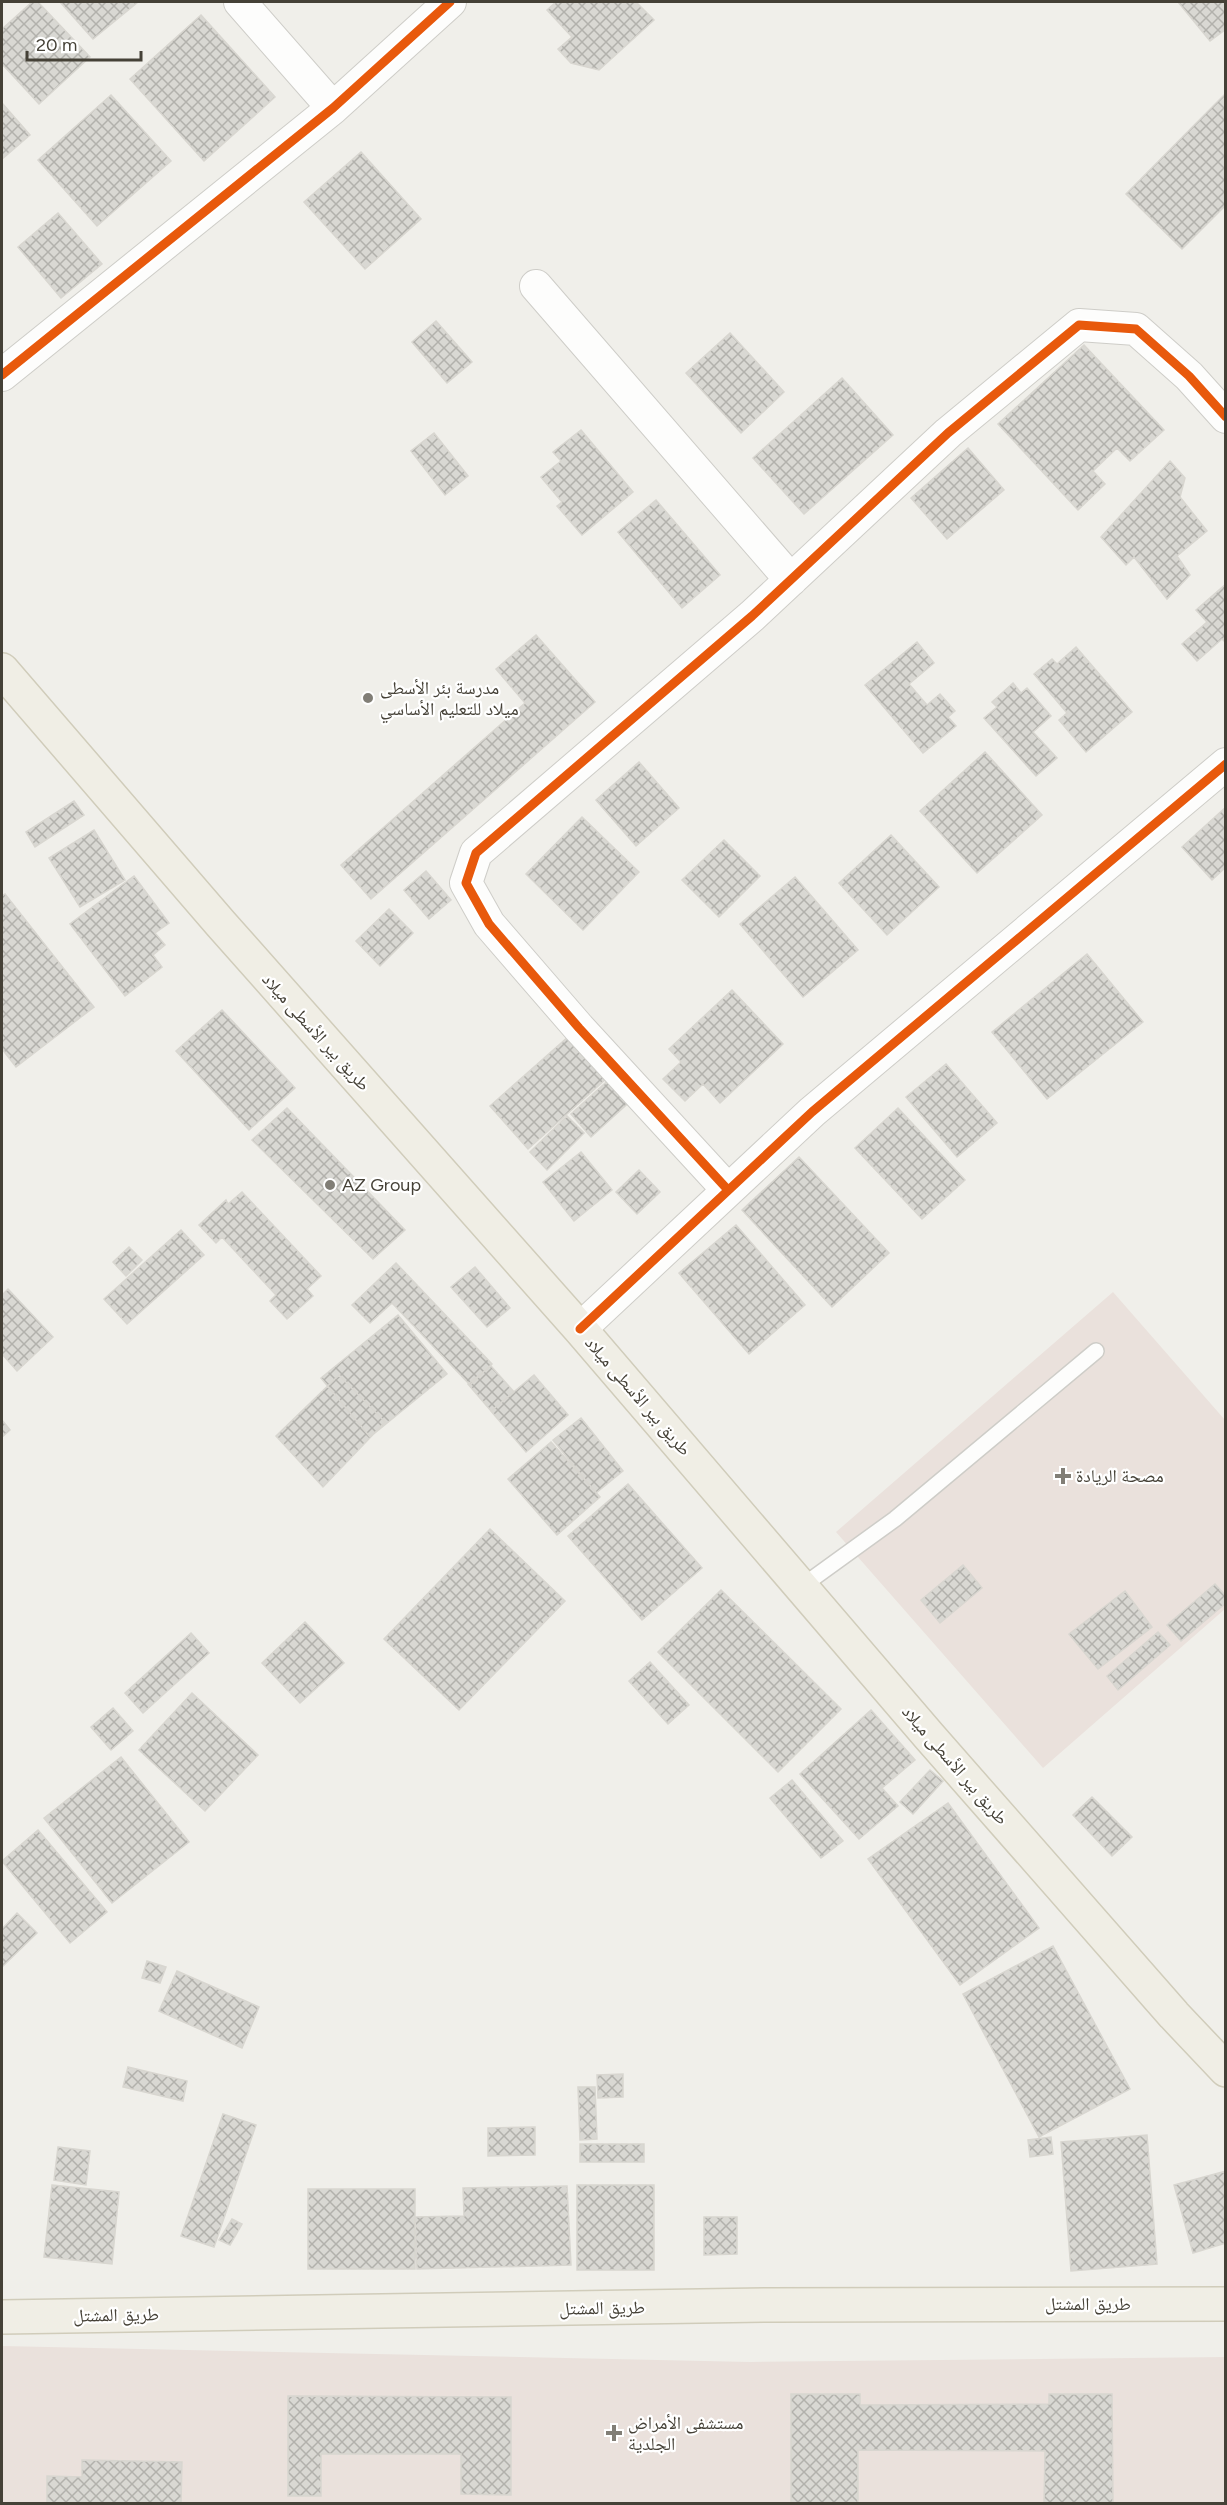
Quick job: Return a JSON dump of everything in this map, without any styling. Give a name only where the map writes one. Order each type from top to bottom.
[{"type":"main road","name":"طريق بير الأسطى ميلاد","points":[[2,670],[221,924],[580,1329],[1166,2006],[1226,2070]]},
{"type":"main road","name":"طريق المشتل","points":[[2,2317],[768,2305],[1218,2301]]},
{"type":"street","points":[[240,2],[333,108]]},
{"type":"street","points":[[2,375],[333,108],[450,2]]},
{"type":"street","points":[[536,286],[791,580]]},
{"type":"street","points":[[728,1190],[579,1028],[489,924],[466,883],[476,853],[791,580],[948,433],[1079,325],[1136,329],[1189,376],[1226,417]]},
{"type":"street","points":[[580,1329],[812,1112],[1226,764]]},
{"type":"lane","points":[[801,1587],[895,1519],[1096,1351]]},
{"type":"shaded area","name":"مصحة الريادة","points":[[1113,1292],[1225,1420],[1225,1609],[1043,1768],[836,1532]]},
{"type":"shaded area","name":"مستشفى الأمراض الجلدية","points":[[2,2346],[750,2362],[1225,2357],[1225,2503],[2,2504]]},
{"type":"building","points":[[32,2],[38,2],[90,57],[39,104],[2,64],[2,29]]},
{"type":"building","points":[[60,2],[138,2],[93,39]]},
{"type":"building","points":[[556,2],[636,2],[654,20],[599,70],[571,63],[558,49],[572,37],[547,10]]},
{"type":"building","points":[[1178,2],[1226,2],[1226,29],[1210,41]]},
{"type":"building","points":[[201,15],[275,97],[204,161],[130,79]]},
{"type":"building","points":[[1226,93],[1226,205],[1182,249],[1126,194]]},
{"type":"building","points":[[111,95],[171,161],[97,226],[38,160]]},
{"type":"building","points":[[2,103],[30,135],[2,159]]},
{"type":"building","points":[[361,152],[421,219],[365,269],[304,202]]},
{"type":"building","points":[[58,213],[102,264],[61,298],[18,247]]},
{"type":"building","points":[[436,321],[472,362],[447,383],[412,342]]},
{"type":"building","points":[[730,333],[784,392],[741,433],[686,373]]},
{"type":"building","points":[[1084,345],[1164,430],[1130,461],[1117,448],[1093,471],[1105,484],[1078,510],[998,424]]},
{"type":"building","points":[[842,378],[893,435],[804,514],[753,458]]},
{"type":"building","points":[[581,430],[633,492],[582,535],[557,506],[562,502],[541,477],[561,461],[553,452]]},
{"type":"building","points":[[434,433],[468,476],[445,495],[411,451]]},
{"type":"building","points":[[968,448],[1004,490],[947,539],[911,498]]},
{"type":"building","points":[[1170,461],[1185,478],[1180,497],[1207,531],[1177,556],[1190,575],[1167,599],[1134,557],[1126,565],[1101,537]]},
{"type":"building","points":[[656,500],[720,575],[682,608],[618,532]]},
{"type":"building","points":[[1226,584],[1226,643],[1222,639],[1197,661],[1182,644],[1207,622],[1196,610]]},
{"type":"building","points":[[536,635],[595,702],[371,899],[341,865],[525,703],[496,669]]},
{"type":"building","points":[[917,642],[934,663],[909,684],[927,705],[940,694],[955,711],[948,717],[956,726],[923,753],[865,685]]},
{"type":"building","points":[[1076,647],[1132,712],[1086,752],[1059,720],[1067,713],[1034,674],[1052,659],[1057,664]]},
{"type":"building","points":[[1013,683],[1021,693],[1027,688],[1051,716],[1033,732],[1057,758],[1036,776],[984,718],[997,707],[992,702]]},
{"type":"building","points":[[985,752],[1042,815],[977,873],[920,811]]},
{"type":"building","points":[[639,762],[679,808],[636,846],[596,800]]},
{"type":"building","points":[[74,801],[84,815],[35,847],[26,832]]},
{"type":"building","points":[[1226,807],[1226,867],[1212,880],[1182,847]]},
{"type":"building","points":[[582,817],[639,872],[583,930],[526,874]]},
{"type":"building","points":[[94,830],[125,880],[80,907],[49,858]]},
{"type":"building","points":[[891,835],[939,887],[887,935],[839,883]]},
{"type":"building","points":[[724,840],[760,876],[719,917],[682,880]]},
{"type":"building","points":[[426,871],[451,900],[429,919],[404,890]]},
{"type":"building","points":[[134,876],[169,923],[155,933],[165,945],[153,955],[162,967],[125,996],[70,924]]},
{"type":"building","points":[[795,877],[858,950],[803,997],[740,924]]},
{"type":"building","points":[[5,894],[94,1007],[16,1067],[2,1049],[2,896]]},
{"type":"building","points":[[389,909],[413,933],[380,966],[356,941]]},
{"type":"building","points":[[1087,954],[1143,1022],[1047,1099],[992,1032]]},
{"type":"building","points":[[732,990],[783,1044],[720,1103],[703,1084],[685,1101],[663,1079],[681,1062],[669,1049]]},
{"type":"building","points":[[222,1010],[295,1088],[249,1130],[176,1051]]},
{"type":"building","points":[[569,1036],[607,1078],[528,1149],[490,1106]]},
{"type":"building","points":[[946,1064],[997,1123],[957,1157],[906,1097]]},
{"type":"building","points":[[614,1075],[634,1098],[591,1137],[571,1114]]},
{"type":"building","name":"AZ Group","points":[[287,1108],[405,1230],[373,1259],[252,1140]]},
{"type":"building","points":[[898,1108],[965,1180],[922,1219],[855,1148]]},
{"type":"building","points":[[567,1116],[584,1133],[547,1170],[530,1152]]},
{"type":"building","points":[[581,1152],[612,1190],[574,1221],[543,1182]]},
{"type":"building","points":[[799,1157],[889,1253],[832,1307],[742,1210]]},
{"type":"building","points":[[639,1170],[660,1192],[637,1214],[616,1192]]},
{"type":"building","points":[[242,1192],[321,1276],[307,1289],[313,1296],[287,1319],[270,1301],[276,1295],[222,1237],[216,1243],[199,1225],[226,1200],[228,1204]]},
{"type":"building","points":[[736,1225],[805,1305],[749,1354],[679,1273]]},
{"type":"building","points":[[181,1230],[204,1255],[127,1324],[104,1299]]},
{"type":"building","points":[[129,1247],[142,1260],[126,1276],[113,1262]]},
{"type":"building","points":[[396,1263],[492,1364],[470,1385],[392,1303],[370,1323],[352,1305]]},
{"type":"building","points":[[475,1267],[510,1308],[487,1327],[451,1287]]},
{"type":"building","points":[[8,1289],[53,1337],[17,1371],[2,1354],[2,1295]]},
{"type":"building","points":[[398,1315],[447,1374],[370,1437],[321,1378]]},
{"type":"building","points":[[491,1366],[514,1392],[491,1411],[468,1384]]},
{"type":"building","points":[[339,1375],[385,1422],[323,1487],[276,1436]]},
{"type":"building","points":[[534,1375],[568,1415],[526,1452],[491,1411]]},
{"type":"building","points":[[581,1418],[623,1471],[596,1493],[553,1440]]},
{"type":"building","points":[[2,1420],[10,1430],[2,1437]]},
{"type":"building","points":[[551,1442],[600,1497],[557,1535],[508,1479]]},
{"type":"building","points":[[628,1484],[702,1568],[642,1620],[568,1536]]},
{"type":"building","points":[[490,1529],[565,1601],[459,1710],[384,1639]]},
{"type":"building","points":[[963,1565],[982,1588],[940,1623],[921,1600]]},
{"type":"building","points":[[1215,1584],[1226,1596],[1226,1603],[1181,1641],[1167,1625]]},
{"type":"building","points":[[721,1590],[841,1709],[778,1772],[658,1652]]},
{"type":"building","points":[[1125,1591],[1152,1627],[1098,1669],[1069,1634]]},
{"type":"building","points":[[305,1622],[344,1663],[300,1703],[262,1663]]},
{"type":"building","points":[[1158,1632],[1170,1645],[1118,1690],[1107,1676]]},
{"type":"building","points":[[191,1633],[209,1653],[143,1713],[125,1693]]},
{"type":"building","points":[[650,1662],[689,1705],[668,1724],[629,1681]]},
{"type":"building","points":[[192,1693],[258,1755],[205,1811],[139,1750]]},
{"type":"building","points":[[113,1708],[133,1731],[111,1750],[91,1727]]},
{"type":"building","points":[[871,1710],[915,1760],[882,1788],[898,1806],[859,1839],[800,1774]]},
{"type":"building","points":[[121,1757],[189,1842],[112,1903],[44,1818]]},
{"type":"building","points":[[930,1770],[943,1781],[913,1814],[900,1802]]},
{"type":"building","points":[[792,1780],[843,1841],[821,1858],[770,1798]]},
{"type":"building","points":[[1092,1797],[1132,1837],[1112,1856],[1073,1815]]},
{"type":"building","points":[[948,1803],[1039,1928],[960,1985],[868,1859]]},
{"type":"building","points":[[38,1830],[107,1912],[70,1943],[2,1861]]},
{"type":"building","points":[[17,1913],[37,1933],[2,1967],[2,1929]]},
{"type":"building","points":[[1053,1946],[1130,2089],[1039,2137],[963,1994]]},
{"type":"building","points":[[147,1961],[166,1967],[160,1983],[142,1978]]},
{"type":"building","points":[[177,1971],[259,2007],[242,2048],[159,2011]]},
{"type":"building","points":[[128,2067],[187,2081],[183,2101],[123,2087]]},
{"type":"building","points":[[623,2074],[623,2097],[598,2098],[597,2075]]},
{"type":"building","points":[[578,2087],[595,2087],[597,2139],[580,2140]]},
{"type":"building","points":[[223,2114],[256,2125],[214,2247],[181,2236]]},
{"type":"building","points":[[535,2127],[535,2155],[488,2156],[488,2128]]},
{"type":"building","points":[[1147,2135],[1157,2264],[1071,2271],[1061,2142]]},
{"type":"building","points":[[1051,2137],[1053,2154],[1030,2157],[1028,2140]]},
{"type":"building","points":[[580,2144],[644,2144],[644,2162],[580,2162]]},
{"type":"building","points":[[58,2147],[90,2151],[86,2185],[54,2180]]},
{"type":"building","points":[[1226,2171],[1226,2243],[1193,2253],[1174,2185]]},
{"type":"building","points":[[52,2185],[119,2192],[112,2264],[44,2257]]},
{"type":"building","points":[[577,2185],[654,2185],[654,2270],[577,2270]]},
{"type":"building","points":[[567,2186],[571,2265],[417,2269],[415,2217],[464,2216],[463,2188]]},
{"type":"building","points":[[308,2189],[415,2189],[415,2269],[308,2269]]},
{"type":"building","points":[[704,2217],[737,2217],[737,2254],[704,2255]]},
{"type":"building","points":[[232,2219],[242,2224],[230,2245],[219,2240]]},
{"type":"building","points":[[791,2394],[860,2394],[860,2405],[1049,2404],[1049,2394],[1112,2394],[1113,2504],[1044,2504],[1045,2451],[858,2450],[858,2504],[791,2504]]},
{"type":"building","points":[[288,2396],[511,2397],[511,2495],[461,2494],[461,2454],[321,2454],[321,2496],[288,2496]]},
{"type":"building","points":[[82,2460],[182,2462],[181,2504],[47,2504],[47,2476],[82,2477]]},
{"type":"cycle path","points":[[2,375],[333,108],[450,2]]},
{"type":"cycle path","points":[[728,1190],[579,1028],[489,924],[466,883],[476,853],[752,616],[948,433],[1079,325],[1136,329],[1189,376],[1226,417]]},
{"type":"cycle path","points":[[580,1329],[812,1112],[1226,764]]},
{"type":"place","name":"مدرسة بئر الأسطى ميلاد للتعليم الأساسي","points":[[368,698]]},
{"type":"place","name":"AZ Group","points":[[330,1185]]},
{"type":"place","name":"مصحة الريادة","points":[[1063,1476]]},
{"type":"place","name":"مستشفى الأمراض الجلدية","points":[[614,2433]]}]
